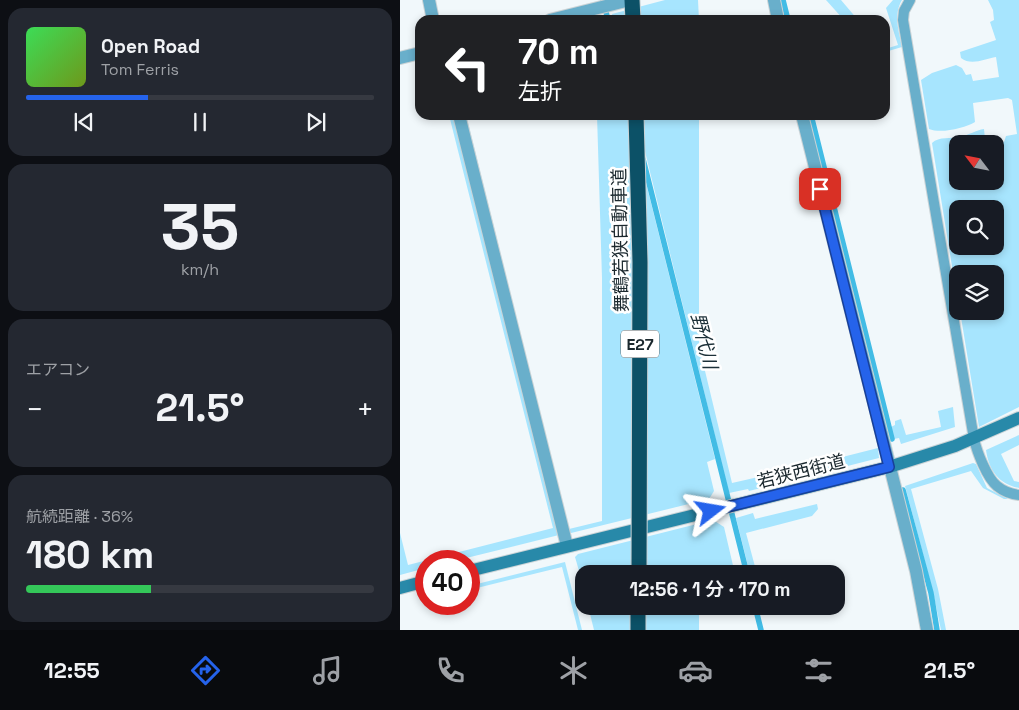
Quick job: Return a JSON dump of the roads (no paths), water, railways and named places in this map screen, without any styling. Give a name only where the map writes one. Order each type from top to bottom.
[{"type":"highway","points":[[631,0],[632,15]]},
{"type":"highway","name":"舞鶴若狭自動車道","points":[[636,120],[640,262],[639,565]]},
{"type":"highway","points":[[638,615],[638,630]]},
{"type":"street","points":[[429,0],[433,15]]},
{"type":"street","points":[[571,15],[631,0]]},
{"type":"street","points":[[774,0],[777,15]]},
{"type":"street","points":[[400,58],[415,54]]},
{"type":"street","points":[[460,120],[567,546]]},
{"type":"street","points":[[803,120],[916,571],[927,630]]},
{"type":"street","name":"若狭西街道","points":[[480,568],[889,467],[974,439],[1019,418]]},
{"type":"street","points":[[400,588],[415,584]]},
{"type":"lane","points":[[910,0],[904,10],[903,20],[976,450],[993,482],[1010,493],[1019,495]]},
{"type":"waterway","name":"野代川","points":[[603,0],[607,15]]},
{"type":"waterway","name":"野代川","points":[[783,0],[787,15]]},
{"type":"waterway","name":"野代川","points":[[812,120],[892,439]]},
{"type":"waterway","name":"野代川","points":[[643,159],[745,565]]},
{"type":"waterway","name":"野代川","points":[[903,490],[931,593],[937,630]]},
{"type":"waterway","name":"野代川","points":[[757,615],[761,630]]}]
